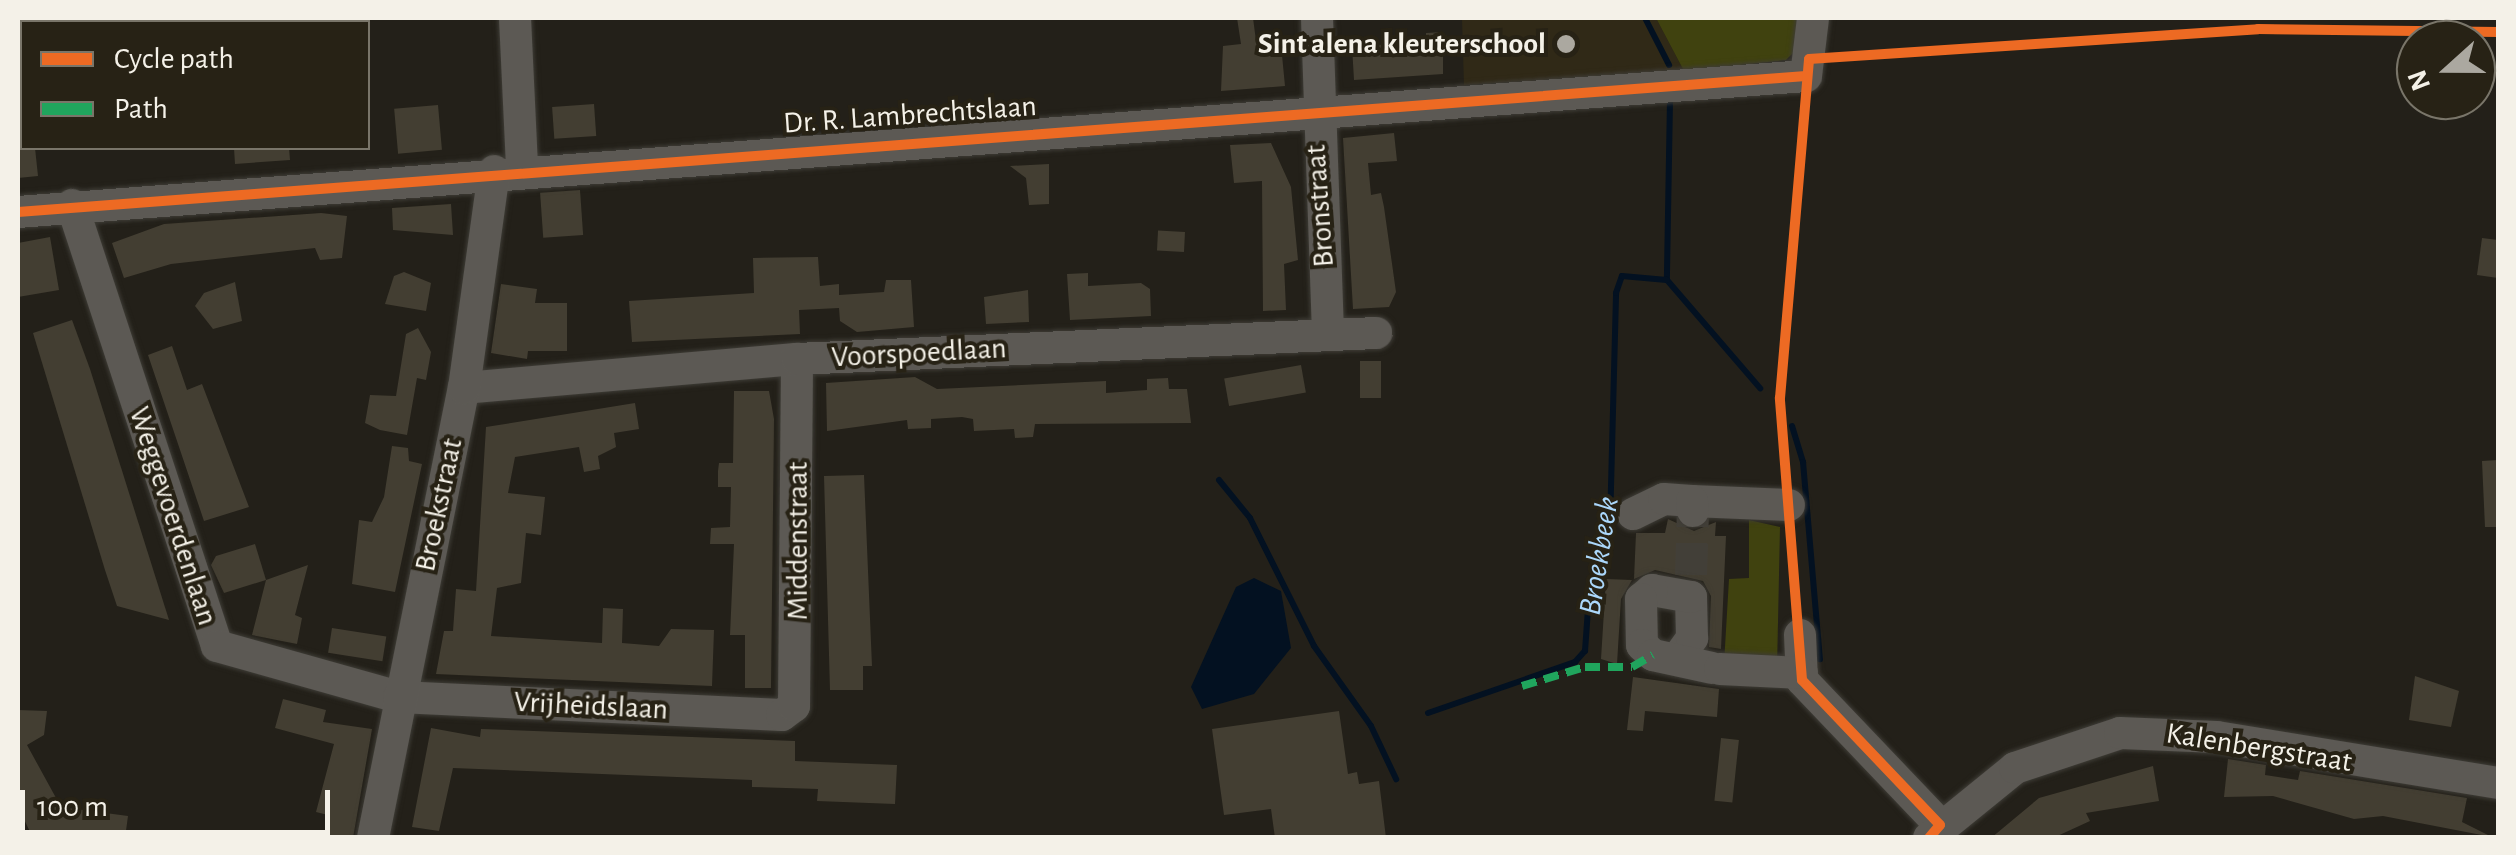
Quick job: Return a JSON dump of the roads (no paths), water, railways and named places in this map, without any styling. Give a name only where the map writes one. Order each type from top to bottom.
[{"type":"street","name":"Broekstraat","points":[[373,838],[508,170],[515,18]]},
{"type":"street","name":"Bronstraat","points":[[1316,18],[1315,110],[1328,334]]},
{"type":"street","name":"Dr. R. Lambrechtslaan","points":[[18,212],[508,170],[1806,76],[1813,18]]},
{"type":"street","name":"Weggevoerdenlaan","points":[[72,205],[217,646],[400,697]]},
{"type":"street","name":"Voorspoedlaan","points":[[464,388],[797,359],[1376,334]]},
{"type":"street","name":"Middenstraat","points":[[782,715],[800,698],[797,359]]},
{"type":"street","points":[[1634,514],[1664,498],[1692,506],[1790,505]]},
{"type":"street","points":[[1678,660],[1692,638],[1691,586],[1652,590],[1641,599],[1642,644],[1678,660],[1716,669],[1802,673]]},
{"type":"street","points":[[1800,635],[1802,673],[1934,831]]},
{"type":"street","name":"Vrijheidslaan","points":[[400,697],[782,715]]},
{"type":"street","name":"Kalenbergstraat","points":[[1934,831],[2027,763],[2139,732],[2217,737],[2498,783]]},
{"type":"water","points":[[1254,578],[1281,591],[1291,648],[1254,694],[1202,709],[1191,687],[1236,587]]},
{"type":"waterway","name":"Broekbeek","points":[[1645,18],[1669,65]]},
{"type":"waterway","name":"Broekbeek","points":[[1670,100],[1667,280],[1760,388]]},
{"type":"waterway","name":"Broekbeek","points":[[1428,713],[1575,662],[1585,651],[1590,581],[1601,567],[1610,525],[1616,293],[1622,276],[1667,280]]},
{"type":"waterway","name":"Broekbeek","points":[[1792,426],[1803,462],[1820,659]]},
{"type":"waterway","name":"Broekbeek","points":[[1219,480],[1250,518],[1314,646],[1371,726],[1396,779]]},
{"type":"tunnel","points":[[1691,575],[1693,511]]},
{"type":"place","name":"Sint alena kleuterschool","points":[[1566,44]]}]
